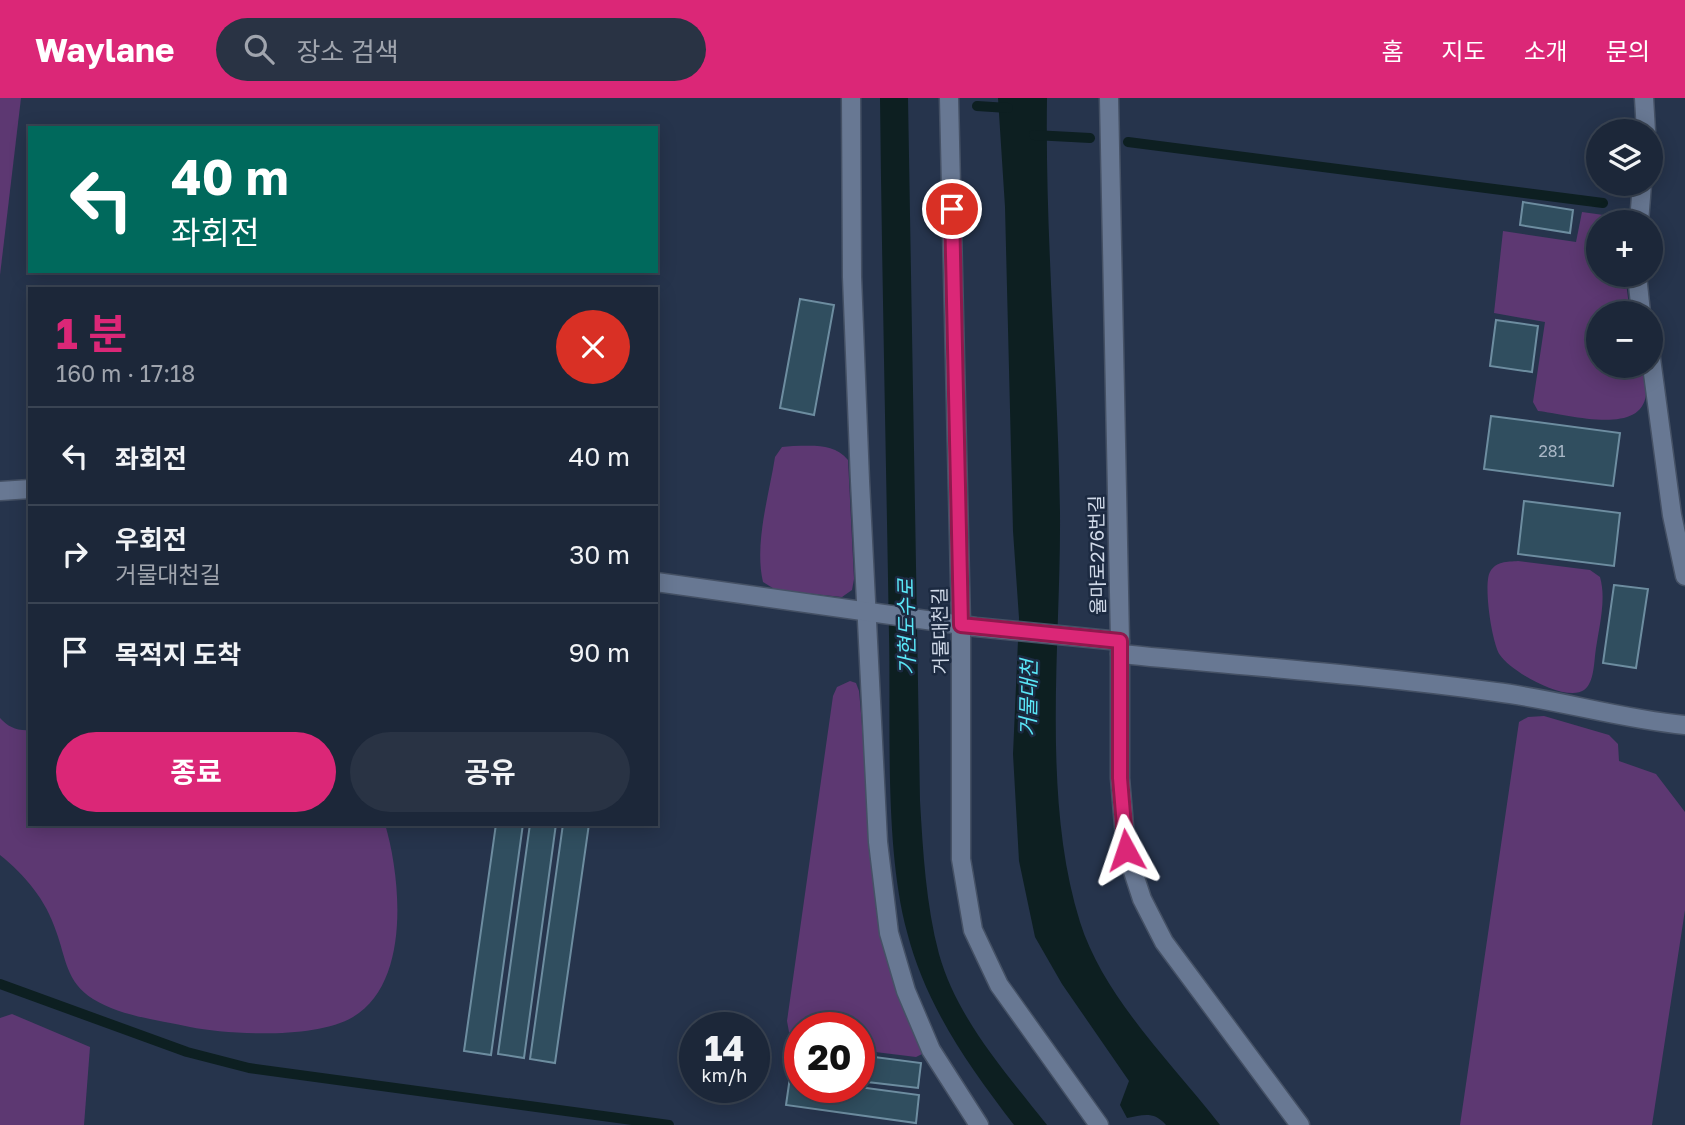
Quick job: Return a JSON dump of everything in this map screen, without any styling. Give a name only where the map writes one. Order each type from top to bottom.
[{"type":"street","points":[[852,98],[852,277],[873,614],[878,842],[889,933],[906,991],[932,1050],[979,1125]]},
{"type":"street","name":"거물대천길","points":[[949,98],[961,625],[961,859],[973,930],[999,985],[1099,1125]]},
{"type":"street","name":"율마로276번길","points":[[1109,98],[1116,645],[1120,778],[1126,850],[1142,900],[1164,942],[1300,1125]]},
{"type":"street","points":[[1644,98],[1645,119]]},
{"type":"street","points":[[1654,378],[1672,515],[1685,576]]},
{"type":"street","points":[[0,491],[28,489]]},
{"type":"street","points":[[658,582],[873,614],[1504,693],[1608,715],[1685,725]]},
{"type":"shaded area","points":[[0,98],[21,98],[0,275]]},
{"type":"shaded area","points":[[1582,212],[1586,213],[1586,287],[1627,287],[1628,301],[1586,301],[1586,378],[1645,378],[1646,394],[1641,407],[1632,415],[1618,419],[1601,420],[1538,411],[1533,402],[1545,322],[1494,313],[1503,231],[1576,242]]},
{"type":"shaded area","points":[[782,447],[830,448],[848,460],[854,579],[852,590],[842,597],[776,590],[763,582],[761,536],[775,457]]},
{"type":"shaded area","points":[[1518,561],[1590,570],[1600,577],[1603,596],[1601,616],[1592,674],[1584,690],[1576,693],[1552,689],[1526,677],[1500,655],[1489,614],[1488,579],[1495,566]]},
{"type":"shaded area","points":[[850,681],[856,683],[859,691],[879,915],[901,1002],[922,1054],[916,1057],[875,1052],[875,1012],[788,1012],[833,696],[837,687]]},
{"type":"shaded area","points":[[1544,716],[1609,735],[1618,744],[1619,761],[1656,774],[1685,812],[1685,910],[1652,1125],[1460,1125],[1519,722],[1528,717]]},
{"type":"shaded area","points":[[0,718],[13,728],[28,730],[28,826],[386,826],[391,846],[397,900],[393,955],[385,980],[372,1001],[353,1017],[318,1029],[273,1033],[227,1032],[140,1017],[104,1005],[77,985],[68,969],[52,920],[40,899],[18,871],[0,855]]},
{"type":"shaded area","points":[[12,1014],[90,1047],[84,1125],[0,1125],[0,1018]]},
{"type":"water","name":"가현도수로","points":[[880,98],[908,98],[920,801],[931,917],[939,954],[958,1001],[1000,1066],[1047,1125],[1014,1125],[950,1034],[915,959],[900,898],[890,785]]},
{"type":"water","name":"거물대천","points":[[998,98],[1047,98],[1048,202],[1060,514],[1056,667],[1057,772],[1068,874],[1080,922],[1105,977],[1141,1029],[1220,1125],[1166,1125],[1148,1115],[1127,1118],[1120,1105],[1129,1081],[1062,984],[1035,937],[1019,861],[1013,754],[1019,618],[1013,531],[1005,207]]},
{"type":"building","points":[[1523,202],[1573,210],[1570,233],[1520,225]]},
{"type":"building","points":[[800,299],[834,305],[814,415],[780,408]]},
{"type":"building","points":[[1496,320],[1538,326],[1532,372],[1490,366]]},
{"type":"building","points":[[1491,416],[1620,433],[1613,486],[1484,469]]},
{"type":"building","points":[[1524,501],[1620,513],[1614,566],[1518,554]]},
{"type":"building","points":[[1614,585],[1648,589],[1636,668],[1603,663]]},
{"type":"building","points":[[496,826],[523,826],[491,1055],[464,1051]]},
{"type":"building","points":[[530,826],[556,826],[524,1058],[498,1054]]},
{"type":"building","points":[[563,826],[589,826],[555,1063],[530,1059]]},
{"type":"building","points":[[875,1057],[921,1063],[918,1088],[875,1083]]},
{"type":"building","points":[[875,1089],[919,1095],[916,1123],[786,1105],[875,1103]]},
{"type":"waterway","points":[[977,106],[1008,108]]},
{"type":"waterway","points":[[1034,135],[1090,138]]},
{"type":"waterway","points":[[1128,142],[1603,203]]},
{"type":"waterway","points":[[0,984],[187,1052],[249,1068],[669,1125]]},
{"type":"route","points":[[952,209],[961,625],[1120,641],[1120,778],[1126,850]]}]
